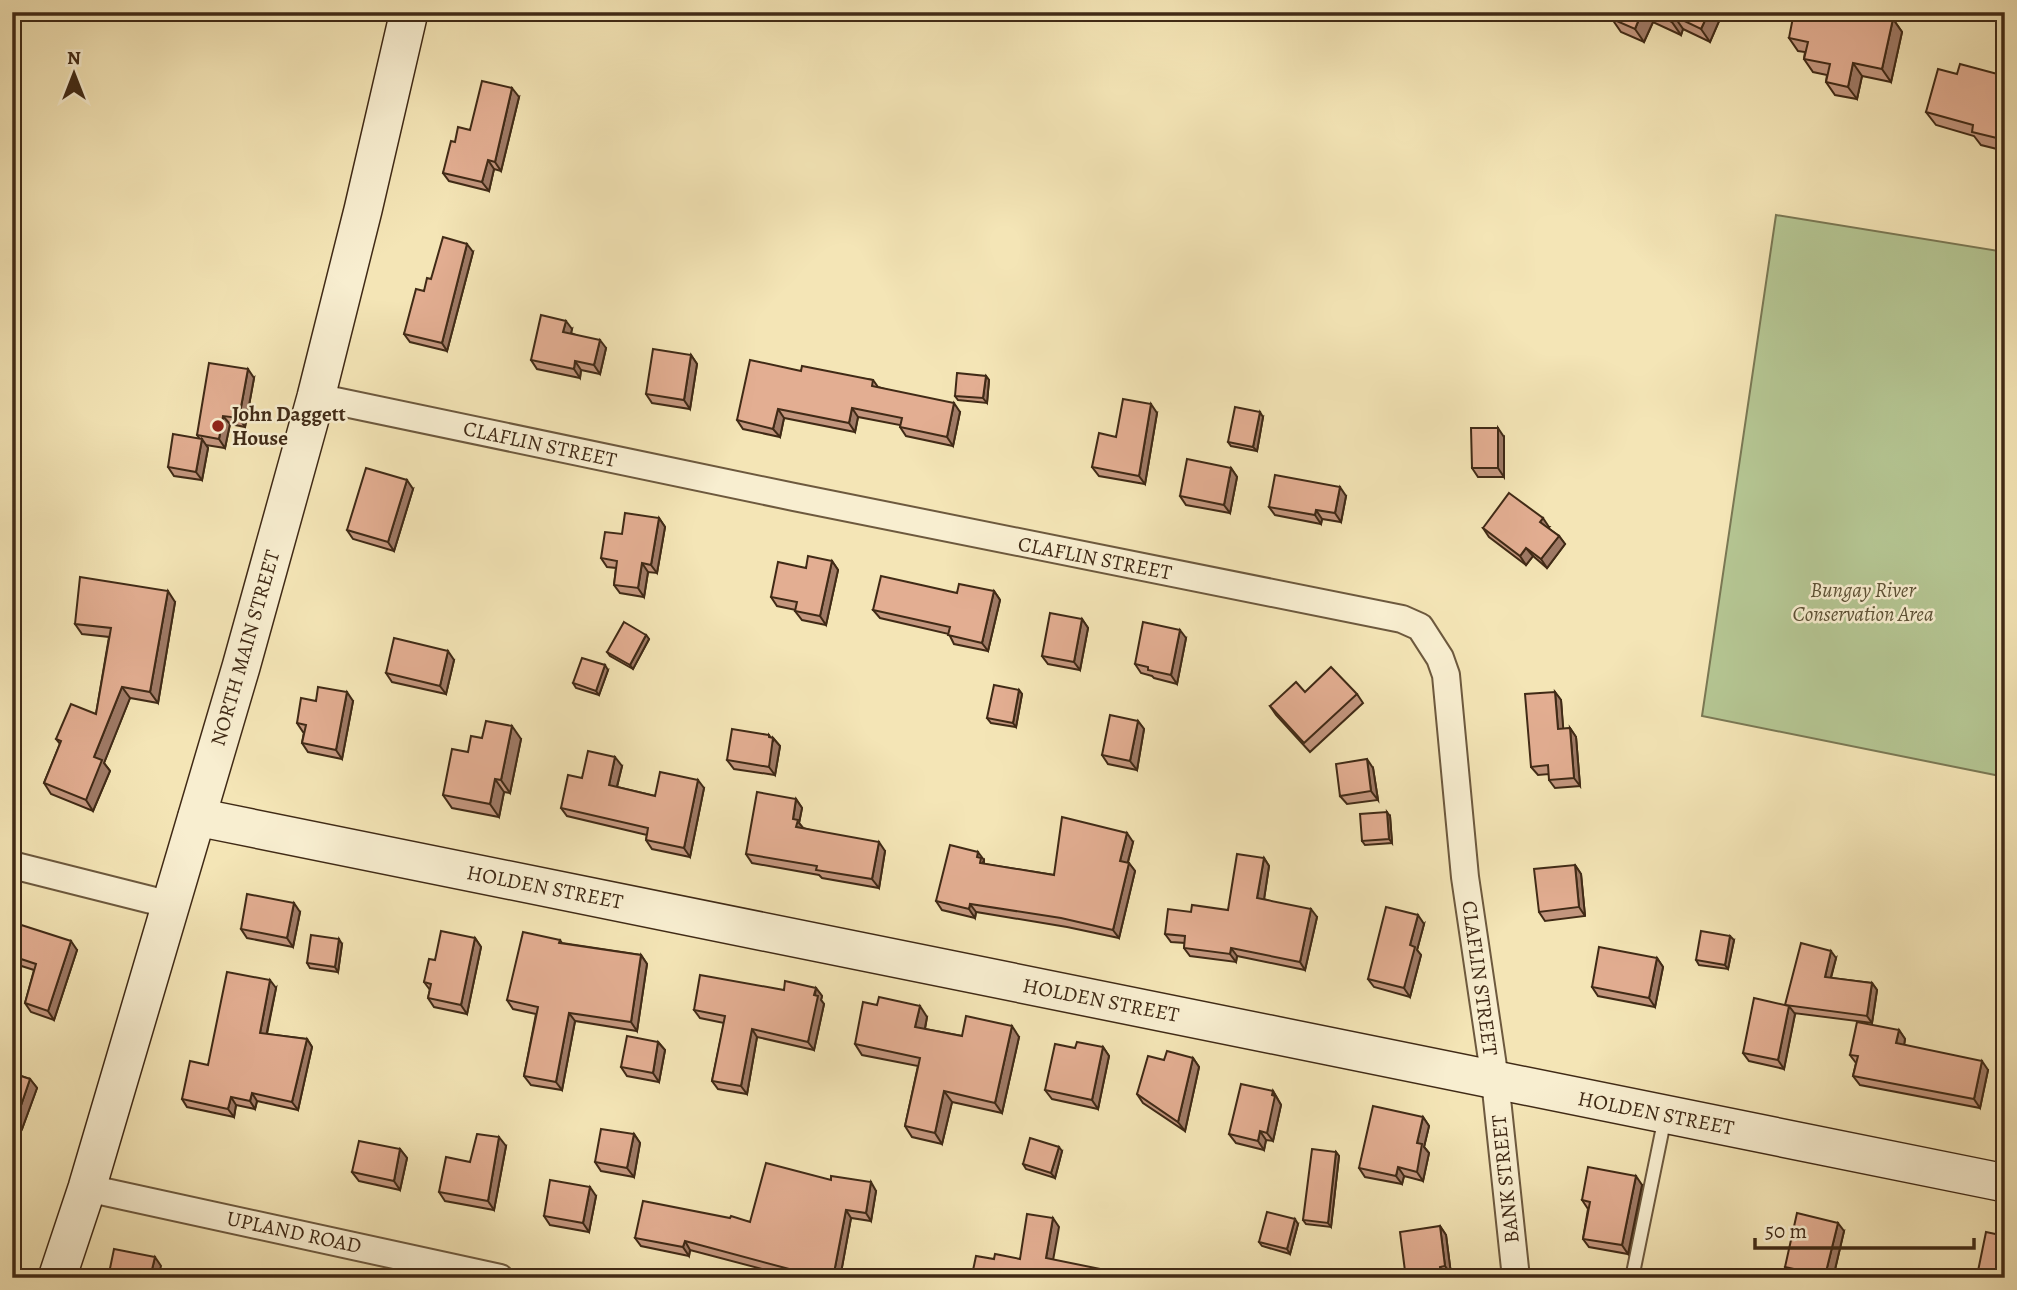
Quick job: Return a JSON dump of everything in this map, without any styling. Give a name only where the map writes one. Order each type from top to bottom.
[{"type":"main road","name":"NORTH MAIN STREET","points":[[57,1278],[87,1188],[241,667],[316,397],[409,12]]},
{"type":"main road","name":"HOLDEN STREET","points":[[197,817],[2005,1183]]},
{"type":"street","name":"CLAFLIN STREET","points":[[316,397],[808,500],[1402,619],[1420,627],[1440,658],[1446,675],[1465,877],[1495,1080]]},
{"type":"street","points":[[12,866],[171,905]]},
{"type":"street","name":"BANK STREET","points":[[1495,1080],[1516,1278]]},
{"type":"street","name":"UPLAND ROAD","points":[[87,1188],[500,1278]]},
{"type":"lane","points":[[1632,1278],[1665,1115]]},
{"type":"green space","name":"Bungay River Conservation Area","points":[[1776,215],[2005,252],[2005,777],[1702,716]]},
{"type":"building","points":[[1615,12],[1642,12],[1635,29],[1612,19]]},
{"type":"building","points":[[1651,12],[1709,12],[1701,29],[1674,16],[1672,22]]},
{"type":"building","points":[[1794,12],[1860,12],[1893,19],[1882,69],[1853,63],[1848,87],[1826,82],[1830,64],[1804,59],[1808,42],[1789,38]]},
{"type":"building","points":[[1960,64],[2005,76],[2005,125],[2001,139],[1972,132],[1973,125],[1926,112],[1938,69],[1957,74]]},
{"type":"building","points":[[482,81],[512,88],[495,162],[488,160],[482,182],[443,173],[451,141],[455,142],[458,127],[470,130]]},
{"type":"building","points":[[443,237],[467,244],[442,343],[404,334],[416,289],[424,291],[427,278],[431,279]]},
{"type":"building","points":[[541,315],[566,321],[563,332],[600,340],[594,365],[575,361],[574,369],[531,360]]},
{"type":"building","points":[[653,349],[691,355],[684,400],[646,394]]},
{"type":"building","points":[[750,360],[801,371],[802,366],[873,380],[872,386],[954,403],[947,437],[900,427],[902,418],[852,408],[849,423],[778,409],[773,429],[737,420]]},
{"type":"building","points":[[209,363],[248,369],[239,418],[223,416],[219,439],[197,435]]},
{"type":"building","points":[[957,373],[986,376],[983,398],[955,396]]},
{"type":"building","points":[[1123,399],[1151,404],[1139,476],[1092,467],[1099,433],[1116,437]]},
{"type":"building","points":[[1235,407],[1260,412],[1253,447],[1228,442]]},
{"type":"building","points":[[1471,428],[1498,428],[1498,468],[1472,468]]},
{"type":"building","points":[[173,434],[202,439],[196,472],[168,467]]},
{"type":"building","points":[[1187,459],[1231,468],[1224,505],[1180,496]]},
{"type":"building","points":[[366,468],[407,480],[388,542],[347,530]]},
{"type":"building","points":[[1275,475],[1340,487],[1335,513],[1316,510],[1315,515],[1269,507]]},
{"type":"building","points":[[1509,493],[1543,518],[1540,522],[1559,536],[1541,559],[1526,548],[1520,556],[1483,528]]},
{"type":"building","points":[[625,513],[659,518],[651,565],[642,563],[638,588],[614,585],[617,561],[601,558],[605,532],[622,534]]},
{"type":"building","points":[[808,556],[832,561],[820,616],[795,611],[797,602],[771,597],[778,562],[806,568]]},
{"type":"building","points":[[881,576],[957,593],[959,584],[994,591],[982,643],[948,635],[950,627],[873,610]]},
{"type":"building","points":[[80,577],[168,591],[150,692],[122,687],[94,757],[102,760],[86,800],[44,783],[61,741],[56,739],[71,704],[96,714],[111,628],[75,624]]},
{"type":"building","points":[[1050,613],[1082,619],[1074,662],[1042,656]]},
{"type":"building","points":[[624,622],[646,635],[630,665],[607,652]]},
{"type":"building","points":[[1143,622],[1180,630],[1171,675],[1135,664]]},
{"type":"building","points":[[394,638],[448,651],[440,686],[386,673]]},
{"type":"building","points":[[582,658],[605,665],[596,691],[573,683]]},
{"type":"building","points":[[1331,667],[1357,694],[1304,743],[1270,706],[1296,682],[1305,692]]},
{"type":"building","points":[[994,685],[1019,690],[1013,723],[987,718]]},
{"type":"building","points":[[318,687],[347,692],[336,750],[302,743],[306,725],[297,723],[301,698],[316,701]]},
{"type":"building","points":[[1555,692],[1558,729],[1570,728],[1574,778],[1549,780],[1548,765],[1531,767],[1525,694]]},
{"type":"building","points":[[1110,715],[1138,721],[1130,761],[1102,755]]},
{"type":"building","points":[[486,721],[512,726],[501,780],[495,779],[490,804],[443,795],[452,749],[468,752],[471,736],[482,738]]},
{"type":"building","points":[[732,729],[773,738],[769,767],[727,760]]},
{"type":"building","points":[[588,751],[615,757],[609,785],[655,796],[660,772],[698,780],[684,848],[646,840],[648,828],[561,808],[568,775],[582,778]]},
{"type":"building","points":[[1367,759],[1371,791],[1340,796],[1336,764]]},
{"type":"building","points":[[757,792],[796,799],[793,819],[798,820],[796,827],[879,842],[872,879],[746,854]]},
{"type":"building","points":[[1387,812],[1389,839],[1362,841],[1360,814]]},
{"type":"building","points":[[1062,817],[1127,833],[1120,861],[1129,863],[1113,930],[1061,918],[970,904],[969,909],[936,901],[950,845],[978,852],[980,863],[1054,875]]},
{"type":"building","points":[[1237,854],[1264,858],[1257,898],[1311,909],[1300,962],[1231,948],[1230,954],[1184,948],[1185,936],[1165,934],[1168,909],[1191,912],[1192,905],[1228,910]]},
{"type":"building","points":[[1575,865],[1579,907],[1539,912],[1534,869]]},
{"type":"building","points":[[247,894],[294,903],[287,938],[241,929]]},
{"type":"building","points":[[1386,907],[1418,915],[1410,945],[1415,947],[1404,988],[1368,979]]},
{"type":"building","points":[[12,922],[71,941],[48,1011],[25,1003],[36,964],[12,956]]},
{"type":"building","points":[[441,931],[475,938],[461,1005],[428,998],[431,984],[424,982],[429,959],[435,960]]},
{"type":"building","points":[[1701,931],[1730,936],[1725,965],[1696,960]]},
{"type":"building","points":[[523,932],[560,940],[559,943],[641,955],[631,1022],[569,1013],[556,1082],[524,1076],[538,1007],[507,1000]]},
{"type":"building","points":[[311,935],[339,939],[335,967],[307,963]]},
{"type":"building","points":[[1801,943],[1831,951],[1825,977],[1872,983],[1867,1016],[1785,1005]]},
{"type":"building","points":[[1599,947],[1657,958],[1649,998],[1592,987]]},
{"type":"building","points":[[227,972],[270,980],[260,1033],[307,1039],[292,1102],[252,1093],[250,1101],[231,1097],[228,1109],[182,1099],[190,1061],[208,1065]]},
{"type":"building","points":[[700,975],[784,990],[785,981],[816,988],[814,995],[818,996],[808,1042],[752,1029],[741,1086],[712,1081],[725,1016],[694,1010]]},
{"type":"building","points":[[879,997],[920,1006],[915,1027],[962,1036],[966,1016],[1012,1026],[995,1103],[944,1091],[935,1133],[905,1126],[920,1058],[855,1044],[863,1002],[877,1005]]},
{"type":"building","points":[[1754,998],[1789,1006],[1778,1060],[1743,1053]]},
{"type":"building","points":[[1857,1022],[1899,1030],[1896,1043],[1982,1061],[1974,1099],[1853,1076],[1858,1056],[1850,1055]]},
{"type":"building","points":[[627,1036],[658,1042],[653,1073],[621,1067]]},
{"type":"building","points":[[1077,1042],[1103,1047],[1092,1100],[1045,1090],[1055,1044],[1075,1048]]},
{"type":"building","points":[[1167,1051],[1193,1058],[1178,1122],[1137,1094],[1148,1056],[1164,1060]]},
{"type":"building","points":[[12,1073],[30,1079],[16,1120],[12,1119]]},
{"type":"building","points":[[1241,1084],[1273,1091],[1272,1095],[1275,1096],[1267,1133],[1260,1131],[1258,1141],[1229,1134]]},
{"type":"building","points":[[1373,1106],[1423,1117],[1417,1143],[1422,1144],[1417,1172],[1398,1167],[1396,1176],[1359,1168]]},
{"type":"building","points":[[601,1129],[634,1134],[627,1168],[595,1162]]},
{"type":"building","points":[[477,1134],[499,1137],[488,1201],[439,1192],[446,1157],[470,1162]]},
{"type":"building","points":[[1030,1138],[1059,1147],[1051,1173],[1023,1164]]},
{"type":"building","points":[[359,1141],[400,1149],[394,1181],[352,1172]]},
{"type":"building","points":[[1312,1149],[1336,1152],[1328,1223],[1303,1220]]},
{"type":"building","points":[[766,1163],[831,1180],[831,1176],[871,1182],[866,1213],[846,1210],[833,1278],[792,1278],[793,1270],[685,1241],[683,1247],[635,1238],[643,1201],[730,1218],[731,1216],[750,1222]]},
{"type":"building","points":[[1588,1167],[1636,1176],[1622,1245],[1583,1239],[1590,1202],[1582,1200]]},
{"type":"building","points":[[550,1180],[590,1187],[583,1223],[544,1216]]},
{"type":"building","points":[[1267,1212],[1295,1219],[1287,1249],[1259,1242]]},
{"type":"building","points":[[1797,1213],[1838,1223],[1825,1276],[1785,1267]]},
{"type":"building","points":[[1027,1214],[1053,1218],[1046,1258],[1120,1273],[1119,1278],[958,1278],[959,1272],[972,1275],[976,1256],[994,1259],[995,1254],[1020,1259]]},
{"type":"building","points":[[1440,1226],[1445,1266],[1440,1267],[1441,1278],[1414,1278],[1413,1271],[1405,1271],[1400,1232]]},
{"type":"building","points":[[1986,1232],[2005,1236],[2005,1277],[1978,1271]]},
{"type":"building","points":[[114,1249],[155,1257],[150,1278],[108,1278]]},
{"type":"place","name":"John Daggett House","points":[[218,426]]}]
